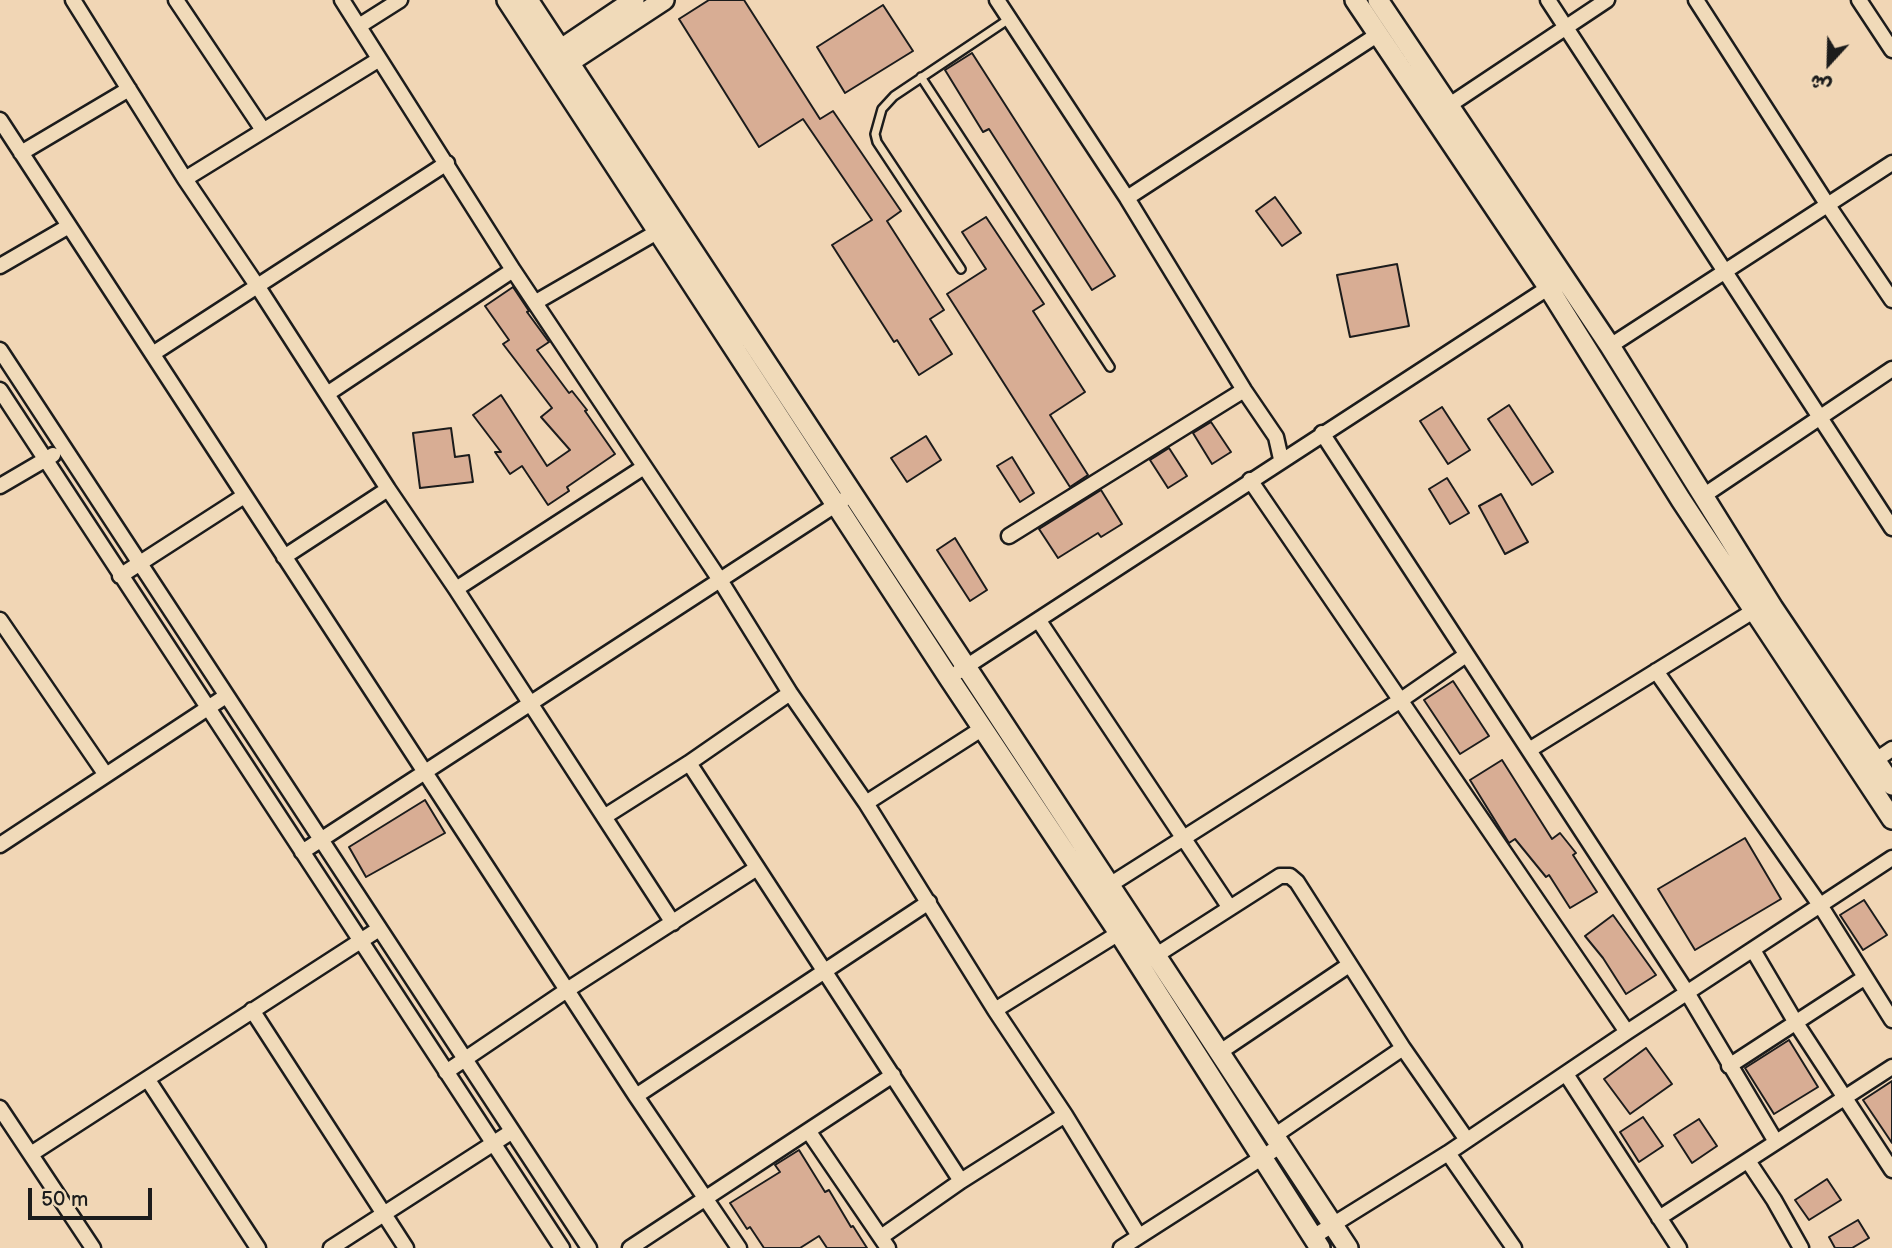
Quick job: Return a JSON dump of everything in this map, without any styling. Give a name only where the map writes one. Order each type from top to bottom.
[{"type":"street","points":[[73,0],[185,179],[673,923]]},
{"type":"street","points":[[176,0],[263,130]]},
{"type":"street","points":[[342,0],[513,270],[720,580],[790,693],[866,803],[1139,1236]]},
{"type":"street","points":[[359,26],[400,0]]},
{"type":"street","points":[[508,0],[558,60],[844,499],[949,678],[1119,933],[1316,1243],[1332,1224],[1448,1153],[1892,858]]},
{"type":"street","points":[[528,0],[558,60],[657,232],[844,499],[967,666],[1108,886],[1348,1248]]},
{"type":"street","points":[[558,60],[634,0]]},
{"type":"street","points":[[558,60],[664,0]]},
{"type":"street","points":[[997,0],[1127,198],[1244,390],[1276,437],[1281,459]]},
{"type":"street","points":[[1355,0],[1377,35],[1440,111]]},
{"type":"street","points":[[1378,0],[1440,111],[1556,282],[1681,500],[1755,610],[1879,774]]},
{"type":"street","points":[[1548,0],[1892,528]]},
{"type":"street","points":[[1440,111],[1606,0]]},
{"type":"street","points":[[1696,0],[1892,300]]},
{"type":"street","points":[[1859,0],[1892,50]]},
{"type":"street","points":[[1127,198],[1377,35]]},
{"type":"street","points":[[185,179],[378,60]]},
{"type":"street","points":[[21,153],[129,89]]},
{"type":"street","points":[[0,120],[636,1096],[739,1248]]},
{"type":"street","points":[[154,353],[447,163]]},
{"type":"street","points":[[1610,345],[1892,163]]},
{"type":"street","points":[[0,266],[69,226]]},
{"type":"street","points":[[536,302],[657,232]]},
{"type":"street","points":[[327,394],[513,270]]},
{"type":"street","points":[[1556,282],[1610,345],[1879,774],[1892,819]]},
{"type":"street","points":[[949,678],[1556,282]]},
{"type":"street","points":[[0,350],[589,1248]]},
{"type":"street","points":[[1703,496],[1892,369]]},
{"type":"street","points":[[0,390],[206,709],[562,1248]]},
{"type":"street","points":[[1009,536],[1244,390]]},
{"type":"street","points":[[1322,433],[1688,994],[1776,1142]]},
{"type":"street","points":[[0,486],[65,449]]},
{"type":"street","points":[[456,589],[644,467]]},
{"type":"street","points":[[1250,480],[1627,1032]]},
{"type":"street","points":[[284,556],[388,489]]},
{"type":"street","points":[[120,576],[244,496]]},
{"type":"street","points":[[302,852],[844,499]]},
{"type":"street","points":[[1529,750],[1755,610]]},
{"type":"street","points":[[0,620],[106,775]]},
{"type":"street","points":[[1038,621],[1230,908]]},
{"type":"street","points":[[1108,886],[1401,700],[1466,655]]},
{"type":"street","points":[[1656,671],[1820,905],[1892,1020]]},
{"type":"street","points":[[604,817],[689,763],[790,693]]},
{"type":"street","points":[[0,845],[226,696]]},
{"type":"street","points":[[866,803],[983,728]]},
{"type":"street","points":[[1879,774],[1892,749]]},
{"type":"street","points":[[689,763],[961,1181]]},
{"type":"street","points":[[446,1072],[567,990],[757,869]]},
{"type":"street","points":[[1155,956],[1280,876],[1290,876],[1297,882],[1403,1048],[1467,1140]]},
{"type":"street","points":[[636,1096],[929,902]]},
{"type":"street","points":[[31,1154],[379,929]]},
{"type":"street","points":[[995,1010],[1119,933]]},
{"type":"street","points":[[1753,950],[1796,1023],[1892,1170]]},
{"type":"street","points":[[1220,1052],[1349,965]]},
{"type":"street","points":[[1729,1066],[1864,978]]},
{"type":"street","points":[[251,1010],[406,1248]]},
{"type":"street","points":[[1121,1248],[1261,1157],[1277,1141],[1403,1048]]},
{"type":"street","points":[[1659,1218],[1892,1067]]},
{"type":"street","points":[[1566,1074],[1679,1248]]},
{"type":"street","points":[[631,1248],[892,1075]]},
{"type":"street","points":[[148,1080],[258,1248]]},
{"type":"street","points":[[0,1108],[93,1248]]},
{"type":"street","points":[[809,1132],[885,1242],[961,1181],[1065,1115]]},
{"type":"street","points":[[331,1248],[511,1132]]},
{"type":"street","points":[[1448,1153],[1514,1248]]},
{"type":"street","points":[[1748,1161],[1801,1248]]},
{"type":"lane","points":[[961,269],[877,142],[875,134],[888,101],[1009,19]]},
{"type":"lane","points":[[921,77],[1110,367]]},
{"type":"building","points":[[709,0],[744,0],[820,119],[833,111],[901,211],[887,221],[944,310],[930,319],[952,354],[919,375],[897,340],[894,342],[832,245],[872,220],[803,119],[759,147],[679,19]]},
{"type":"building","points":[[883,5],[913,51],[845,93],[817,47]]},
{"type":"building","points":[[972,53],[1115,276],[1092,290],[989,129],[983,132],[945,70]]},
{"type":"building","points":[[1275,197],[1301,233],[1282,246],[1256,211]]},
{"type":"building","points":[[986,217],[1044,304],[1033,311],[1085,392],[1050,415],[1088,475],[1070,487],[947,294],[986,269],[962,232]]},
{"type":"building","points":[[1397,264],[1409,326],[1350,337],[1337,275]]},
{"type":"building","points":[[513,287],[549,342],[537,350],[569,393],[572,391],[587,410],[585,411],[615,454],[567,487],[569,491],[548,505],[522,466],[510,474],[495,452],[501,452],[473,415],[501,395],[547,466],[570,450],[541,417],[552,408],[503,344],[509,340],[485,306]]},
{"type":"building","points":[[1509,405],[1553,472],[1532,485],[1488,419]]},
{"type":"building","points":[[1442,407],[1470,450],[1448,464],[1420,421]]},
{"type":"building","points":[[1211,422],[1231,452],[1212,464],[1193,433]]},
{"type":"building","points":[[451,428],[455,457],[469,455],[473,482],[420,488],[413,433]]},
{"type":"building","points":[[926,436],[941,460],[907,482],[891,458]]},
{"type":"building","points":[[1169,448],[1187,476],[1168,488],[1150,460]]},
{"type":"building","points":[[1012,457],[1034,493],[1020,502],[997,466]]},
{"type":"building","points":[[1447,478],[1469,513],[1450,524],[1429,489]]},
{"type":"building","points":[[1101,490],[1122,524],[1101,537],[1098,533],[1058,558],[1039,529]]},
{"type":"building","points":[[1501,494],[1528,542],[1505,554],[1479,506]]},
{"type":"building","points":[[955,538],[987,590],[970,601],[937,550]]},
{"type":"building","points":[[1453,681],[1489,736],[1460,754],[1424,700]]},
{"type":"building","points":[[1502,760],[1552,839],[1560,833],[1576,853],[1573,855],[1597,892],[1570,908],[1549,875],[1546,877],[1515,839],[1509,843],[1470,780]]},
{"type":"building","points":[[425,800],[445,833],[366,877],[349,847]]},
{"type":"building","points":[[1745,838],[1781,899],[1695,950],[1658,889]]},
{"type":"building","points":[[1864,900],[1887,935],[1863,950],[1840,915]]},
{"type":"building","points":[[1613,915],[1656,975],[1626,994],[1585,936]]},
{"type":"building","points":[[1789,1040],[1818,1087],[1774,1114],[1745,1068]]},
{"type":"building","points":[[1646,1048],[1672,1084],[1630,1114],[1604,1079]]},
{"type":"building","points":[[1892,1081],[1892,1143],[1863,1100]]},
{"type":"building","points":[[1643,1117],[1663,1146],[1639,1162],[1620,1132]]},
{"type":"building","points":[[1699,1119],[1717,1146],[1692,1163],[1674,1135]]},
{"type":"building","points":[[799,1150],[825,1192],[829,1190],[867,1248],[827,1248],[819,1236],[800,1248],[764,1248],[750,1227],[747,1229],[730,1203],[780,1172],[775,1165]]},
{"type":"building","points":[[1827,1179],[1841,1200],[1809,1220],[1795,1200]]},
{"type":"building","points":[[1858,1220],[1869,1238],[1852,1248],[1835,1248],[1829,1237]]}]
